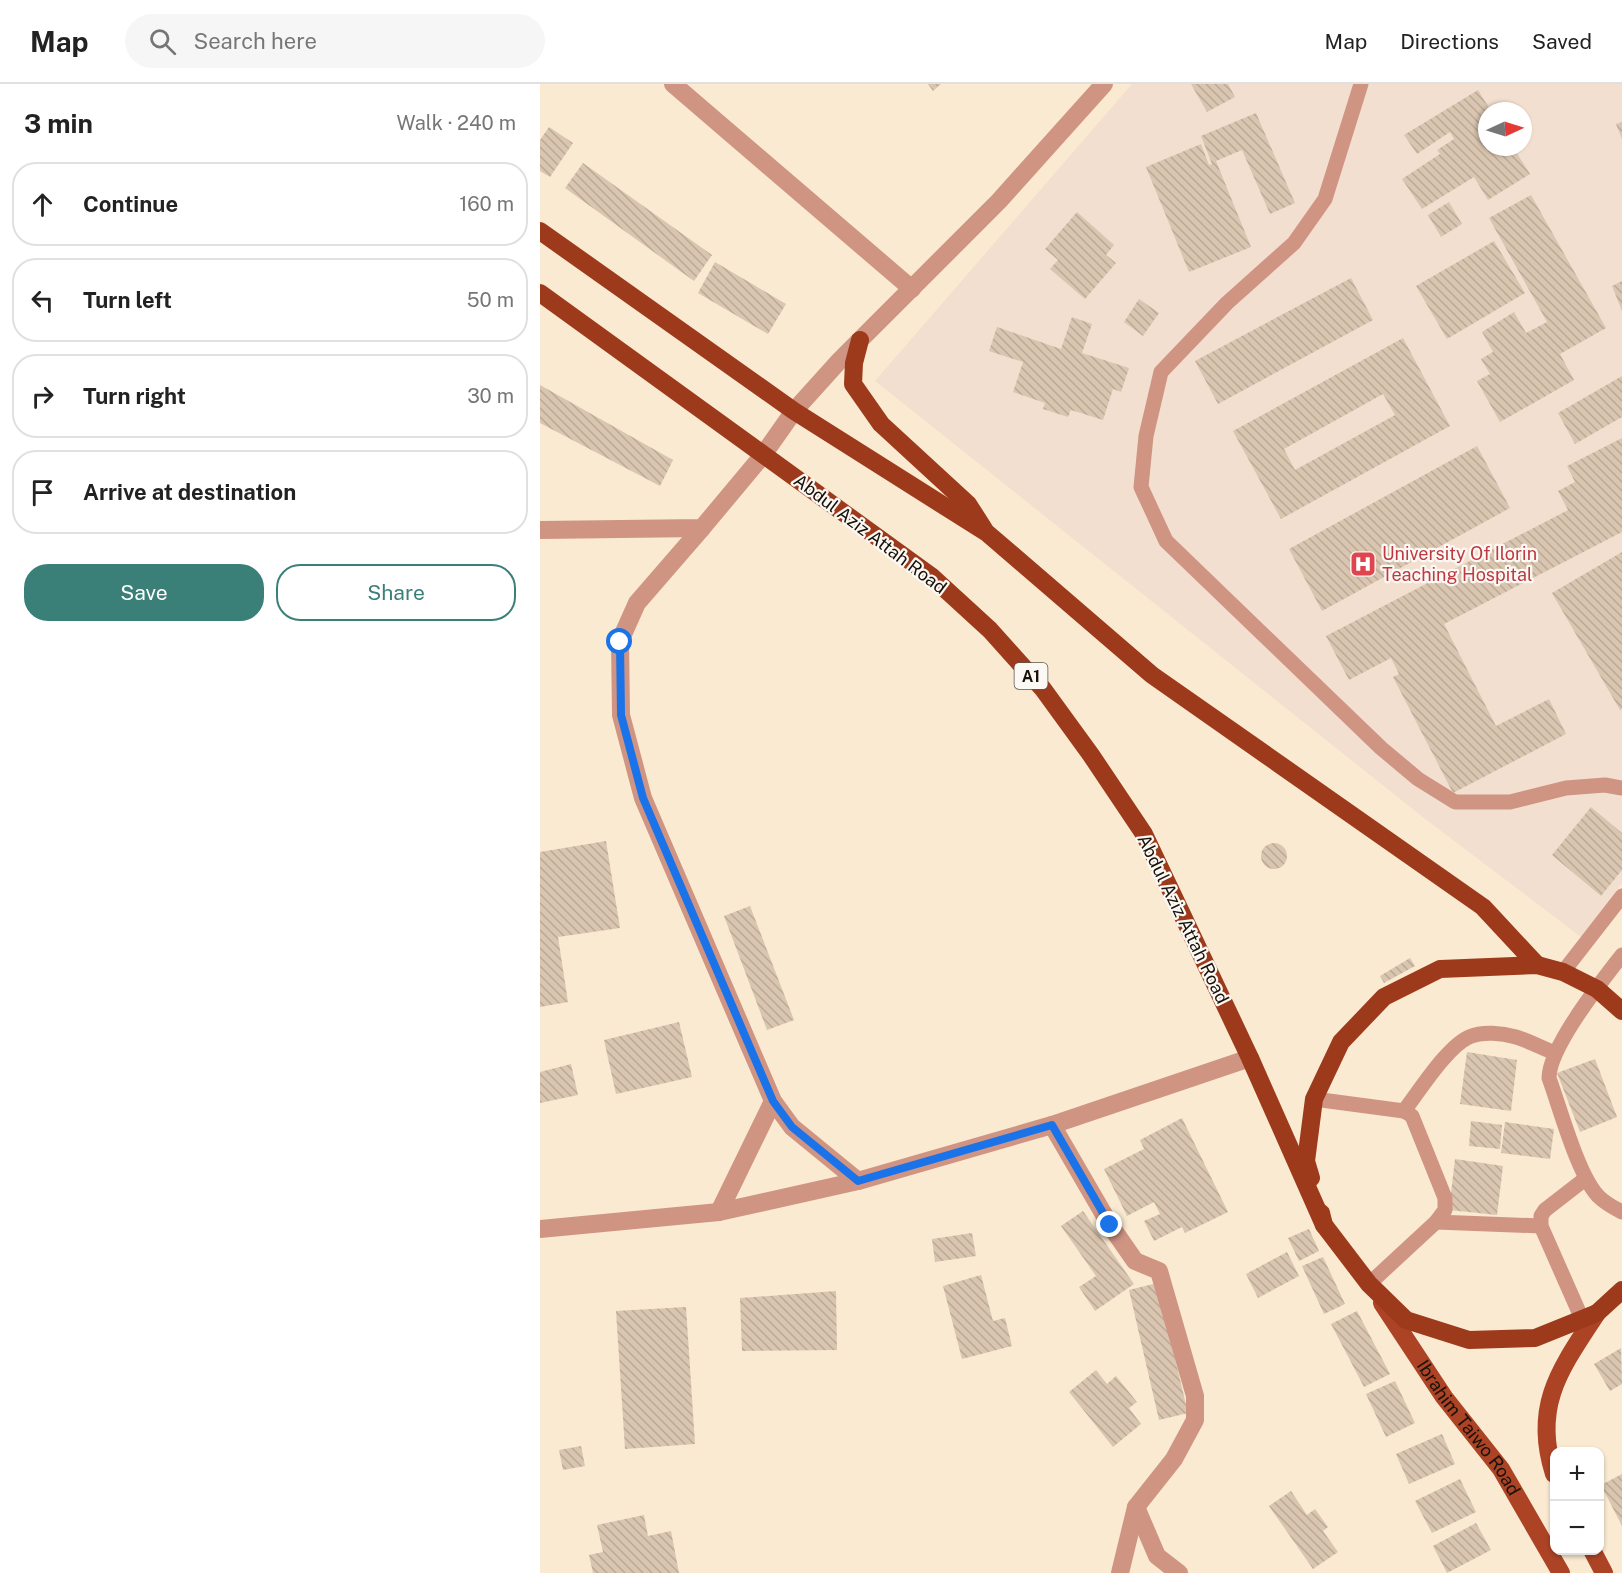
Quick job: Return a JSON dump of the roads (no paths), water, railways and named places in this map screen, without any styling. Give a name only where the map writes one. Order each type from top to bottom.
[{"type":"highway","points":[[540,231],[794,411],[987,533],[1152,675],[1483,907],[1537,965]]},
{"type":"highway","name":"Abdul Aziz Attah Road","points":[[540,293],[932,576],[990,630],[1043,689],[1144,834],[1250,1058],[1324,1224]]},
{"type":"highway","points":[[860,340],[854,363],[853,384],[881,424],[968,504],[987,533]]},
{"type":"highway","points":[[1622,1011],[1597,989],[1563,972],[1537,965],[1440,969],[1384,997],[1341,1042],[1314,1099],[1306,1161],[1324,1224],[1370,1284],[1406,1320],[1469,1340],[1535,1338],[1589,1316],[1622,1290]]},
{"type":"main road","name":"Ibrahim Taiwo Road","points":[[1370,1284],[1444,1396],[1501,1469],[1562,1573]]},
{"type":"main road","points":[[1550,1461],[1546,1436],[1546,1415],[1550,1394],[1589,1316]]},
{"type":"main road","points":[[1594,1555],[1604,1573]]},
{"type":"street","points":[[673,84],[912,289]]},
{"type":"street","points":[[858,1181],[792,1127],[773,1101],[643,798],[621,715],[620,642],[637,603],[764,455],[794,411],[860,340],[999,201],[1104,84]]},
{"type":"street","points":[[540,530],[702,528]]},
{"type":"street","points":[[540,1228],[718,1212],[858,1181],[1052,1125],[1250,1058]]},
{"type":"street","points":[[718,1212],[773,1101]]},
{"type":"street","points":[[1052,1125],[1110,1225],[1136,1260],[1159,1271],[1195,1396],[1195,1420],[1174,1458],[1137,1507],[1120,1573]]},
{"type":"street","points":[[1137,1507],[1157,1556],[1179,1573]]},
{"type":"lane","points":[[1362,84],[1325,199],[1294,243],[1227,303],[1161,372],[1146,435],[1141,487],[1166,541],[1381,748],[1418,779],[1455,802],[1510,802],[1566,788],[1605,785],[1622,788]]},
{"type":"lane","points":[[1563,972],[1622,896]]},
{"type":"lane","points":[[1622,955],[1555,1053],[1549,1067],[1549,1078],[1585,1179],[1598,1196],[1622,1212]]},
{"type":"lane","points":[[1404,1111],[1440,1063],[1455,1047],[1469,1037],[1487,1033],[1515,1037],[1555,1053]]},
{"type":"lane","points":[[1314,1099],[1404,1111],[1412,1116],[1445,1198],[1445,1210],[1436,1222],[1370,1284]]},
{"type":"lane","points":[[1585,1179],[1545,1210],[1541,1216],[1541,1226],[1589,1316]]},
{"type":"lane","points":[[1436,1222],[1541,1226]]},
{"type":"place","name":"University Of Ilorin Teaching Hospital","points":[[1363,564]]}]
